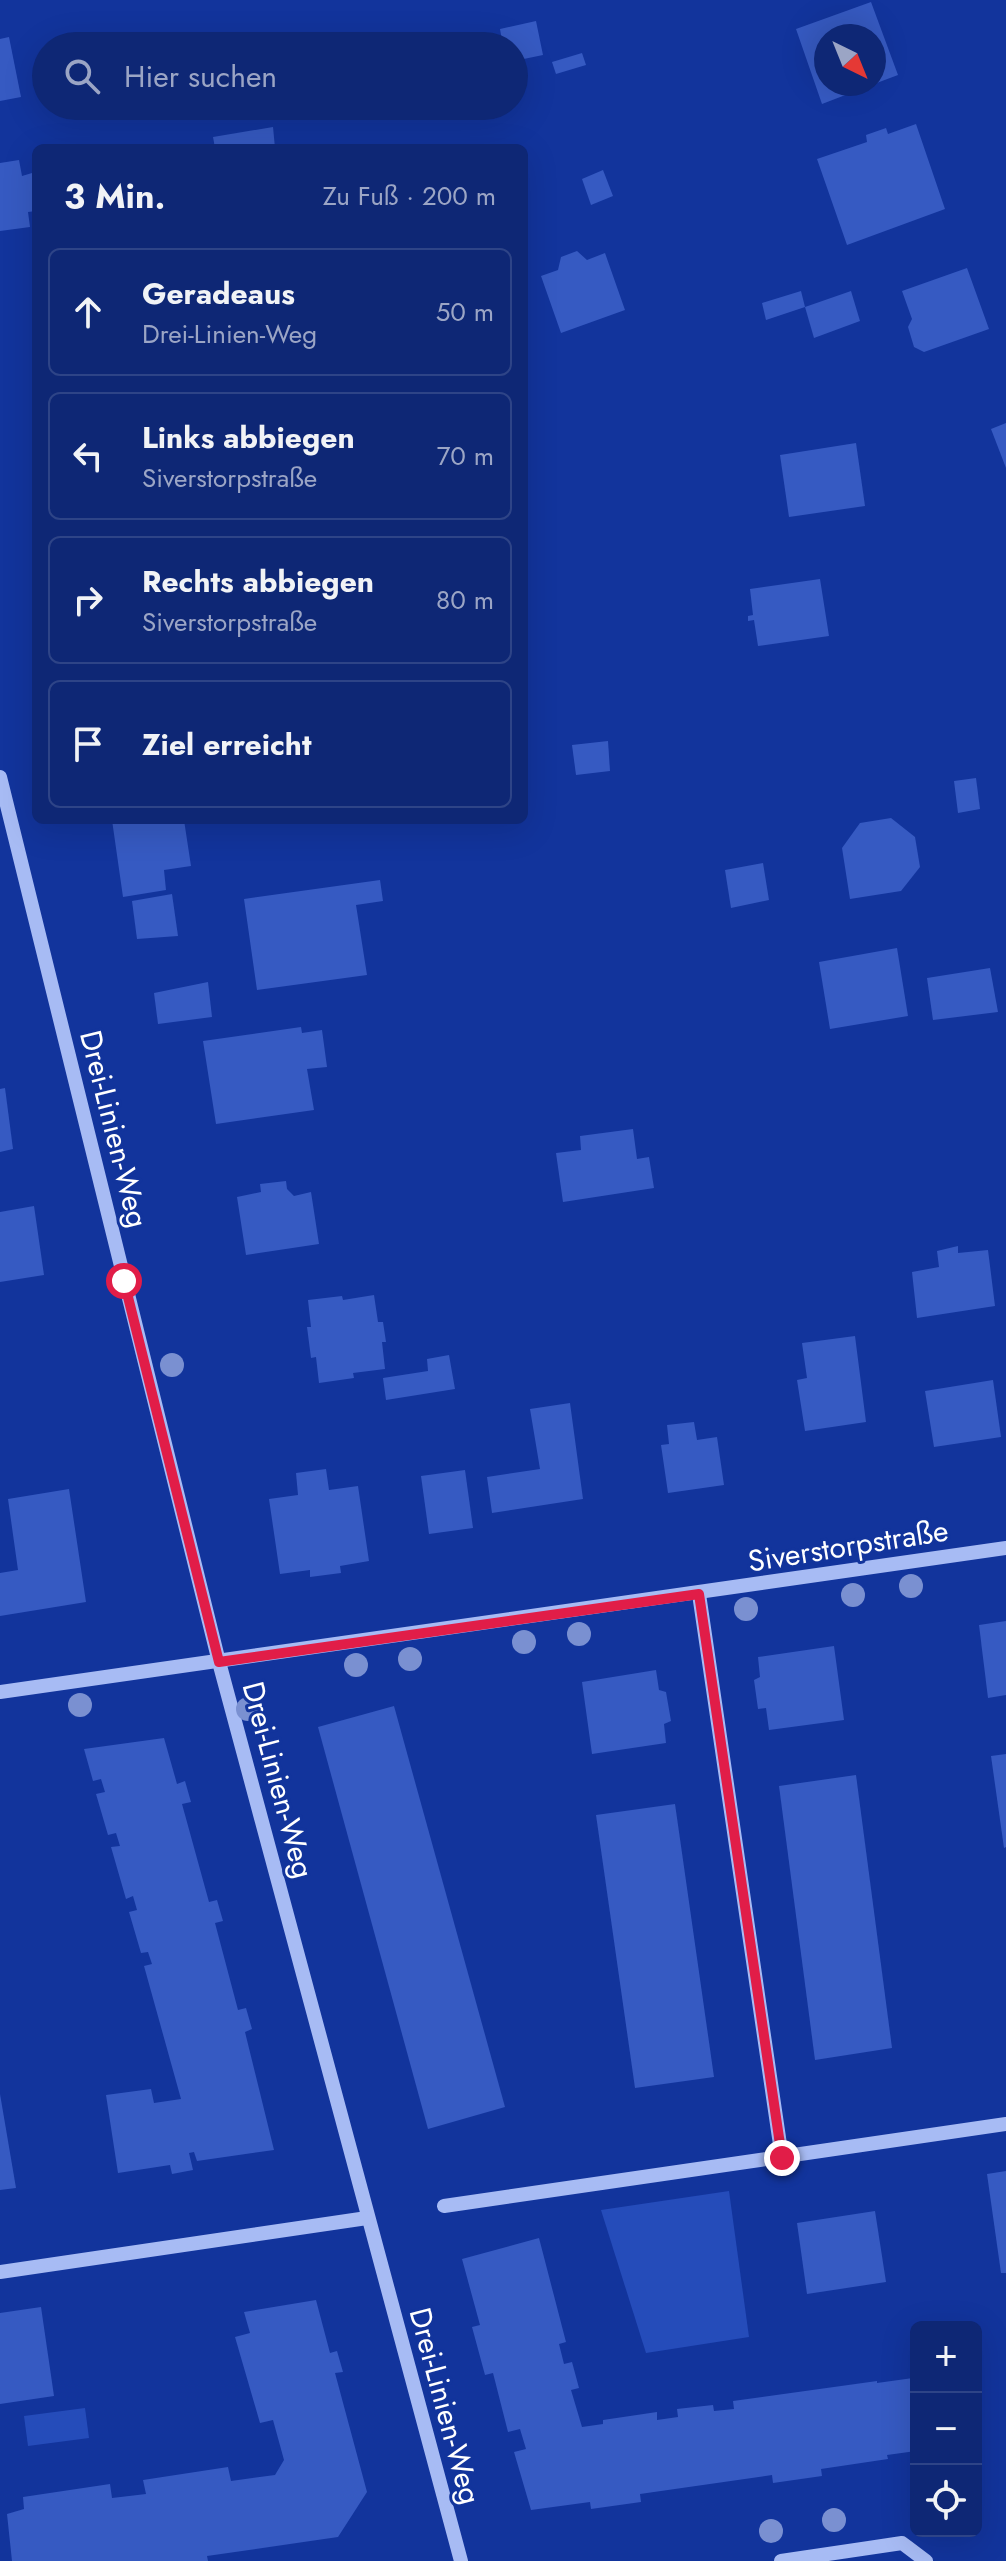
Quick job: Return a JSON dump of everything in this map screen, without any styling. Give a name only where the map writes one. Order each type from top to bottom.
[{"type":"street","name":"Drei-Linien-Weg","points":[[0,777],[219,1662],[461,2561]]},
{"type":"street","name":"Siverstorpstraße","points":[[0,1692],[1006,1548]]},
{"type":"street","points":[[699,1594],[782,2158]]},
{"type":"street","points":[[444,2206],[1006,2124]]},
{"type":"street","points":[[0,2272],[367,2218]]},
{"type":"street","points":[[781,2561],[902,2543],[926,2561]]},
{"type":"shaded area","points":[[729,2191],[749,2337],[646,2353],[601,2210]]},
{"type":"shaded area","points":[[85,2408],[89,2438],[28,2446],[24,2416]]},
{"type":"building","points":[[871,2],[879,24],[814,24],[814,81],[796,29]]},
{"type":"building","points":[[536,21],[543,55],[528,58],[528,32],[501,32],[500,29]]},
{"type":"building","points":[[9,37],[21,97],[0,101],[0,39]]},
{"type":"building","points":[[886,43],[898,75],[886,80]]},
{"type":"building","points":[[582,53],[586,65],[556,74],[552,62]]},
{"type":"building","points":[[819,96],[843,96],[822,104]]},
{"type":"building","points":[[916,124],[945,209],[847,245],[817,159],[867,142],[866,135],[886,128],[888,134]]},
{"type":"building","points":[[273,127],[275,144],[214,144],[213,137]]},
{"type":"building","points":[[19,160],[22,176],[32,173],[32,212],[28,212],[30,227],[0,231],[0,163]]},
{"type":"building","points":[[603,170],[613,196],[591,205],[582,179]]},
{"type":"building","points":[[577,251],[587,260],[605,253],[625,310],[561,333],[541,276],[558,270],[561,257]]},
{"type":"building","points":[[967,268],[989,329],[924,352],[914,347],[908,327],[912,319],[902,291]]},
{"type":"building","points":[[801,291],[805,307],[766,320],[762,303]]},
{"type":"building","points":[[851,291],[860,321],[814,338],[805,307]]},
{"type":"building","points":[[1006,423],[1006,468],[991,429]]},
{"type":"building","points":[[856,443],[865,506],[789,517],[780,455]]},
{"type":"building","points":[[820,579],[829,636],[758,646],[754,620],[748,621],[748,616],[753,615],[750,589]]},
{"type":"building","points":[[608,741],[610,771],[576,775],[572,745]]},
{"type":"building","points":[[976,778],[980,809],[958,813],[954,781]]},
{"type":"building","points":[[891,818],[915,837],[920,867],[901,891],[850,899],[842,848],[860,823]]},
{"type":"building","points":[[113,824],[185,824],[191,866],[164,870],[166,890],[123,897]]},
{"type":"building","points":[[763,863],[769,900],[731,908],[725,870]]},
{"type":"building","points":[[380,880],[383,901],[356,905],[367,975],[257,990],[244,899]]},
{"type":"building","points":[[172,894],[178,936],[137,939],[132,901]]},
{"type":"building","points":[[897,948],[908,1016],[830,1029],[819,962]]},
{"type":"building","points":[[990,968],[998,1012],[933,1020],[927,978]]},
{"type":"building","points":[[208,982],[212,1017],[158,1024],[154,993]]},
{"type":"building","points":[[301,1027],[302,1033],[322,1030],[327,1067],[307,1069],[314,1110],[216,1124],[203,1041]]},
{"type":"building","points":[[5,1088],[13,1149],[0,1152],[0,1089]]},
{"type":"building","points":[[633,1129],[637,1159],[649,1157],[654,1188],[563,1202],[556,1153],[581,1150],[580,1136]]},
{"type":"building","points":[[286,1181],[287,1189],[294,1196],[311,1192],[319,1244],[246,1255],[237,1197],[261,1192],[260,1184]]},
{"type":"building","points":[[34,1206],[44,1275],[0,1282],[0,1212]]},
{"type":"building","points":[[958,1246],[958,1253],[988,1250],[995,1306],[917,1318],[912,1272],[939,1267],[937,1251]]},
{"type":"building","points":[[374,1295],[378,1322],[383,1322],[386,1342],[382,1342],[385,1369],[353,1373],[354,1378],[319,1383],[316,1357],[311,1358],[308,1300],[342,1296],[343,1300]]},
{"type":"building","points":[[855,1336],[866,1422],[805,1431],[797,1380],[807,1378],[802,1343]]},
{"type":"building","points":[[449,1355],[455,1389],[386,1400],[383,1378],[428,1371],[427,1359]]},
{"type":"building","points":[[993,1380],[1001,1437],[934,1447],[925,1391]]},
{"type":"building","points":[[570,1403],[583,1499],[492,1513],[487,1477],[540,1469],[530,1409]]},
{"type":"building","points":[[694,1422],[697,1440],[717,1437],[724,1485],[668,1493],[661,1445],[669,1444],[667,1425]]},
{"type":"building","points":[[326,1469],[329,1490],[358,1486],[369,1561],[340,1566],[341,1573],[310,1577],[310,1570],[280,1574],[269,1499],[298,1495],[296,1473]]},
{"type":"building","points":[[465,1470],[473,1528],[429,1534],[421,1476]]},
{"type":"building","points":[[69,1489],[86,1602],[0,1616],[0,1573],[18,1570],[8,1499]]},
{"type":"building","points":[[1006,1621],[1006,1695],[988,1698],[979,1625]]},
{"type":"building","points":[[834,1646],[844,1720],[769,1730],[766,1708],[758,1709],[754,1680],[760,1677],[758,1657]]},
{"type":"building","points":[[656,1670],[659,1690],[666,1692],[671,1721],[664,1724],[666,1743],[592,1754],[582,1682]]},
{"type":"building","points":[[394,1706],[505,2107],[428,2129],[318,1727]]},
{"type":"building","points":[[164,1738],[177,1784],[185,1781],[191,1802],[182,1804],[209,1902],[217,1900],[223,1921],[215,1923],[238,2010],[246,2008],[252,2029],[245,2032],[274,2150],[197,2161],[194,2152],[189,2153],[193,2170],[172,2174],[170,2165],[118,2173],[106,2095],[151,2089],[154,2103],[181,2099],[144,1966],[152,1964],[148,1952],[141,1953],[129,1912],[137,1910],[133,1896],[126,1899],[111,1847],[120,1846],[116,1833],[108,1835],[96,1794],[105,1792],[101,1779],[93,1781],[84,1749]]},
{"type":"building","points":[[1006,1754],[1006,1847],[1004,1848],[991,1756]]},
{"type":"building","points":[[856,1775],[892,2048],[815,2060],[779,1786]]},
{"type":"building","points":[[675,1804],[714,2077],[635,2088],[596,1815]]},
{"type":"building","points":[[0,2094],[16,2188],[0,2190]]},
{"type":"building","points":[[1006,2171],[1006,2273],[1001,2273],[987,2174]]},
{"type":"building","points":[[875,2211],[886,2282],[807,2294],[797,2223]]},
{"type":"building","points":[[539,2238],[566,2342],[559,2344],[564,2364],[572,2362],[579,2388],[571,2390],[582,2427],[603,2424],[603,2420],[657,2412],[657,2420],[678,2417],[677,2409],[713,2405],[714,2411],[734,2409],[733,2401],[910,2378],[910,2452],[887,2455],[888,2459],[821,2469],[822,2476],[773,2483],[772,2475],[640,2494],[641,2502],[591,2509],[590,2502],[531,2510],[514,2452],[526,2449],[520,2429],[508,2432],[493,2373],[485,2375],[472,2327],[480,2325],[462,2259]]},
{"type":"building","points":[[316,2300],[330,2353],[337,2351],[343,2372],[335,2373],[367,2492],[338,2537],[207,2556],[208,2561],[12,2561],[7,2514],[24,2509],[23,2497],[110,2484],[112,2498],[146,2494],[143,2480],[228,2467],[231,2481],[275,2475],[284,2460],[273,2420],[260,2423],[235,2337],[250,2333],[244,2312]]},
{"type":"building","points":[[41,2307],[54,2396],[0,2404],[0,2313]]},
{"type":"route","points":[[124,1281],[219,1662],[699,1594],[782,2158]]}]
